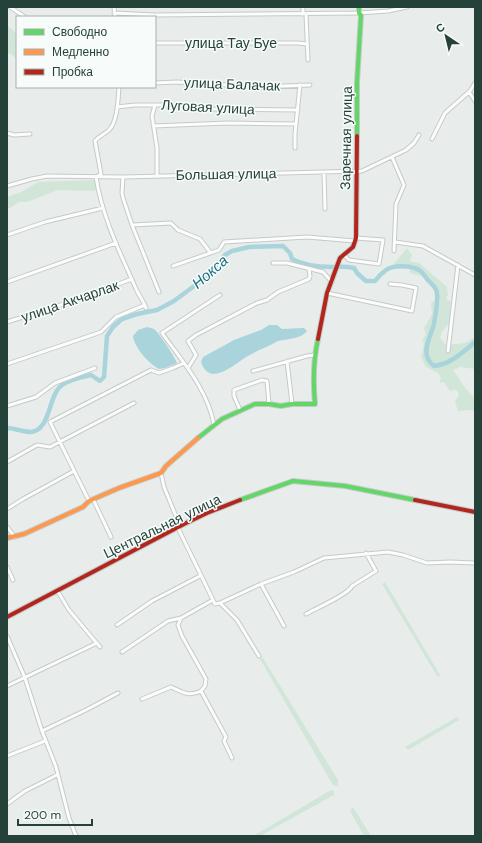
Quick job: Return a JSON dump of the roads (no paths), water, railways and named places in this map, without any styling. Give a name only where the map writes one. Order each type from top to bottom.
[{"type":"street","points":[[10,7],[24,16]]},
{"type":"street","points":[[114,7],[114,15],[359,13],[407,7]]},
{"type":"street","points":[[304,7],[308,60]]},
{"type":"street","name":"Заречная улица","points":[[356,239],[357,82],[361,15],[359,13],[359,7]]},
{"type":"street","name":"улица Тау Буе","points":[[156,43],[307,44]]},
{"type":"street","name":"улица Балачак","points":[[156,83],[177,82],[259,87],[310,85]]},
{"type":"street","points":[[432,139],[445,113],[469,92],[475,83]]},
{"type":"street","points":[[295,148],[300,85]]},
{"type":"street","points":[[7,364],[101,332],[116,317],[146,306],[138,294],[116,243],[98,193],[96,177],[101,174],[95,141],[112,126],[120,88]]},
{"type":"street","points":[[469,92],[475,101]]},
{"type":"street","points":[[155,105],[152,116],[157,148],[157,176]]},
{"type":"street","name":"Луговая улица","points":[[117,107],[175,105],[201,109],[298,110]]},
{"type":"street","name":"Луговая улица","points":[[153,126],[228,123],[296,124]]},
{"type":"street","points":[[7,133],[14,135],[30,134]]},
{"type":"street","name":"Большая улица","points":[[7,186],[47,176],[122,177],[356,171],[362,170],[406,150],[414,143],[419,135]]},
{"type":"street","points":[[392,157],[404,185],[396,204],[394,251]]},
{"type":"street","points":[[324,172],[325,209]]},
{"type":"street","points":[[122,177],[122,193],[132,225],[159,292]]},
{"type":"street","points":[[7,235],[45,222],[103,208]]},
{"type":"street","points":[[132,225],[171,223],[178,230],[200,239],[210,252]]},
{"type":"street","points":[[173,266],[218,250],[224,242],[307,237],[383,240],[379,264],[349,260],[344,255]]},
{"type":"street","points":[[7,538],[24,534],[68,515],[83,507],[91,500],[161,473],[166,466],[214,425],[240,410],[255,404],[281,406],[292,404],[315,404],[313,377],[315,355],[327,293],[340,258],[353,247],[356,239]]},
{"type":"street","points":[[395,242],[423,246],[475,274]]},
{"type":"street","points":[[7,282],[116,243]]},
{"type":"street","points":[[273,263],[287,263],[323,272],[332,280]]},
{"type":"street","points":[[448,351],[458,265]]},
{"type":"street","points":[[188,368],[196,355],[188,341],[257,303],[267,300],[278,292],[309,279],[309,269]]},
{"type":"street","name":"улица Акчарлак","points":[[7,322],[55,307],[132,279]]},
{"type":"street","points":[[327,293],[412,311],[416,288],[390,284]]},
{"type":"street","points":[[214,425],[209,406],[188,368],[162,332],[220,296]]},
{"type":"street","points":[[253,371],[315,355]]},
{"type":"street","points":[[287,361],[292,404]]},
{"type":"street","points":[[111,537],[74,472],[50,422],[151,370],[158,373],[184,363]]},
{"type":"street","points":[[7,406],[36,397],[55,383],[95,368]]},
{"type":"street","points":[[240,410],[234,396],[234,390],[262,380],[267,381],[269,404]]},
{"type":"street","points":[[7,462],[37,445],[50,447],[134,403]]},
{"type":"street","points":[[7,509],[74,472]]},
{"type":"street","points":[[161,473],[164,487],[179,527],[200,576],[215,604],[261,584],[294,572],[324,558],[388,552],[427,562],[475,563]]},
{"type":"street","name":"Центральная улица","points":[[7,618],[204,515],[278,485],[293,481],[351,487],[475,512]]},
{"type":"street","points":[[7,527],[15,537]]},
{"type":"street","points":[[306,614],[344,593],[352,586],[376,571],[366,553]]},
{"type":"street","points":[[7,567],[13,580]]},
{"type":"street","points":[[116,625],[152,601],[200,576]]},
{"type":"street","points":[[261,584],[284,626]]},
{"type":"street","points":[[58,592],[69,610],[100,646]]},
{"type":"street","points":[[122,652],[168,621],[181,618],[213,600]]},
{"type":"street","points":[[220,603],[237,620],[259,656]]},
{"type":"street","points":[[142,700],[171,687],[188,694],[194,694],[201,691],[205,686],[206,679],[182,636],[178,625],[181,618]]},
{"type":"street","points":[[7,636],[25,678],[76,836]]},
{"type":"street","points":[[7,686],[97,643]]},
{"type":"street","points":[[201,691],[226,737],[224,741],[232,758]]},
{"type":"street","points":[[42,731],[118,693]]},
{"type":"street","points":[[7,756],[46,741]]},
{"type":"street","points":[[7,804],[25,791],[57,775]]},
{"type":"water","points":[[269,325],[277,325],[282,329],[304,328],[307,331],[301,336],[278,341],[248,356],[223,372],[216,374],[205,370],[201,362],[203,357],[234,340],[261,330]]},
{"type":"water","points":[[147,327],[156,331],[177,363],[159,369],[143,355],[136,345],[133,336],[138,330]]},
{"type":"waterway","name":"Нокса","points":[[7,429],[9,428],[26,432],[38,430],[46,419],[57,390],[62,385],[80,377],[91,375],[100,381],[104,377],[107,336],[113,327],[122,319],[157,310],[174,301],[209,275],[225,255],[232,251],[249,247],[283,246],[290,253],[292,259],[296,261],[317,266],[354,268],[366,281],[375,281],[389,268],[397,266],[416,268],[435,287],[437,292],[437,305],[434,324],[426,352],[430,362],[434,366],[446,363],[466,350],[475,342]]}]
